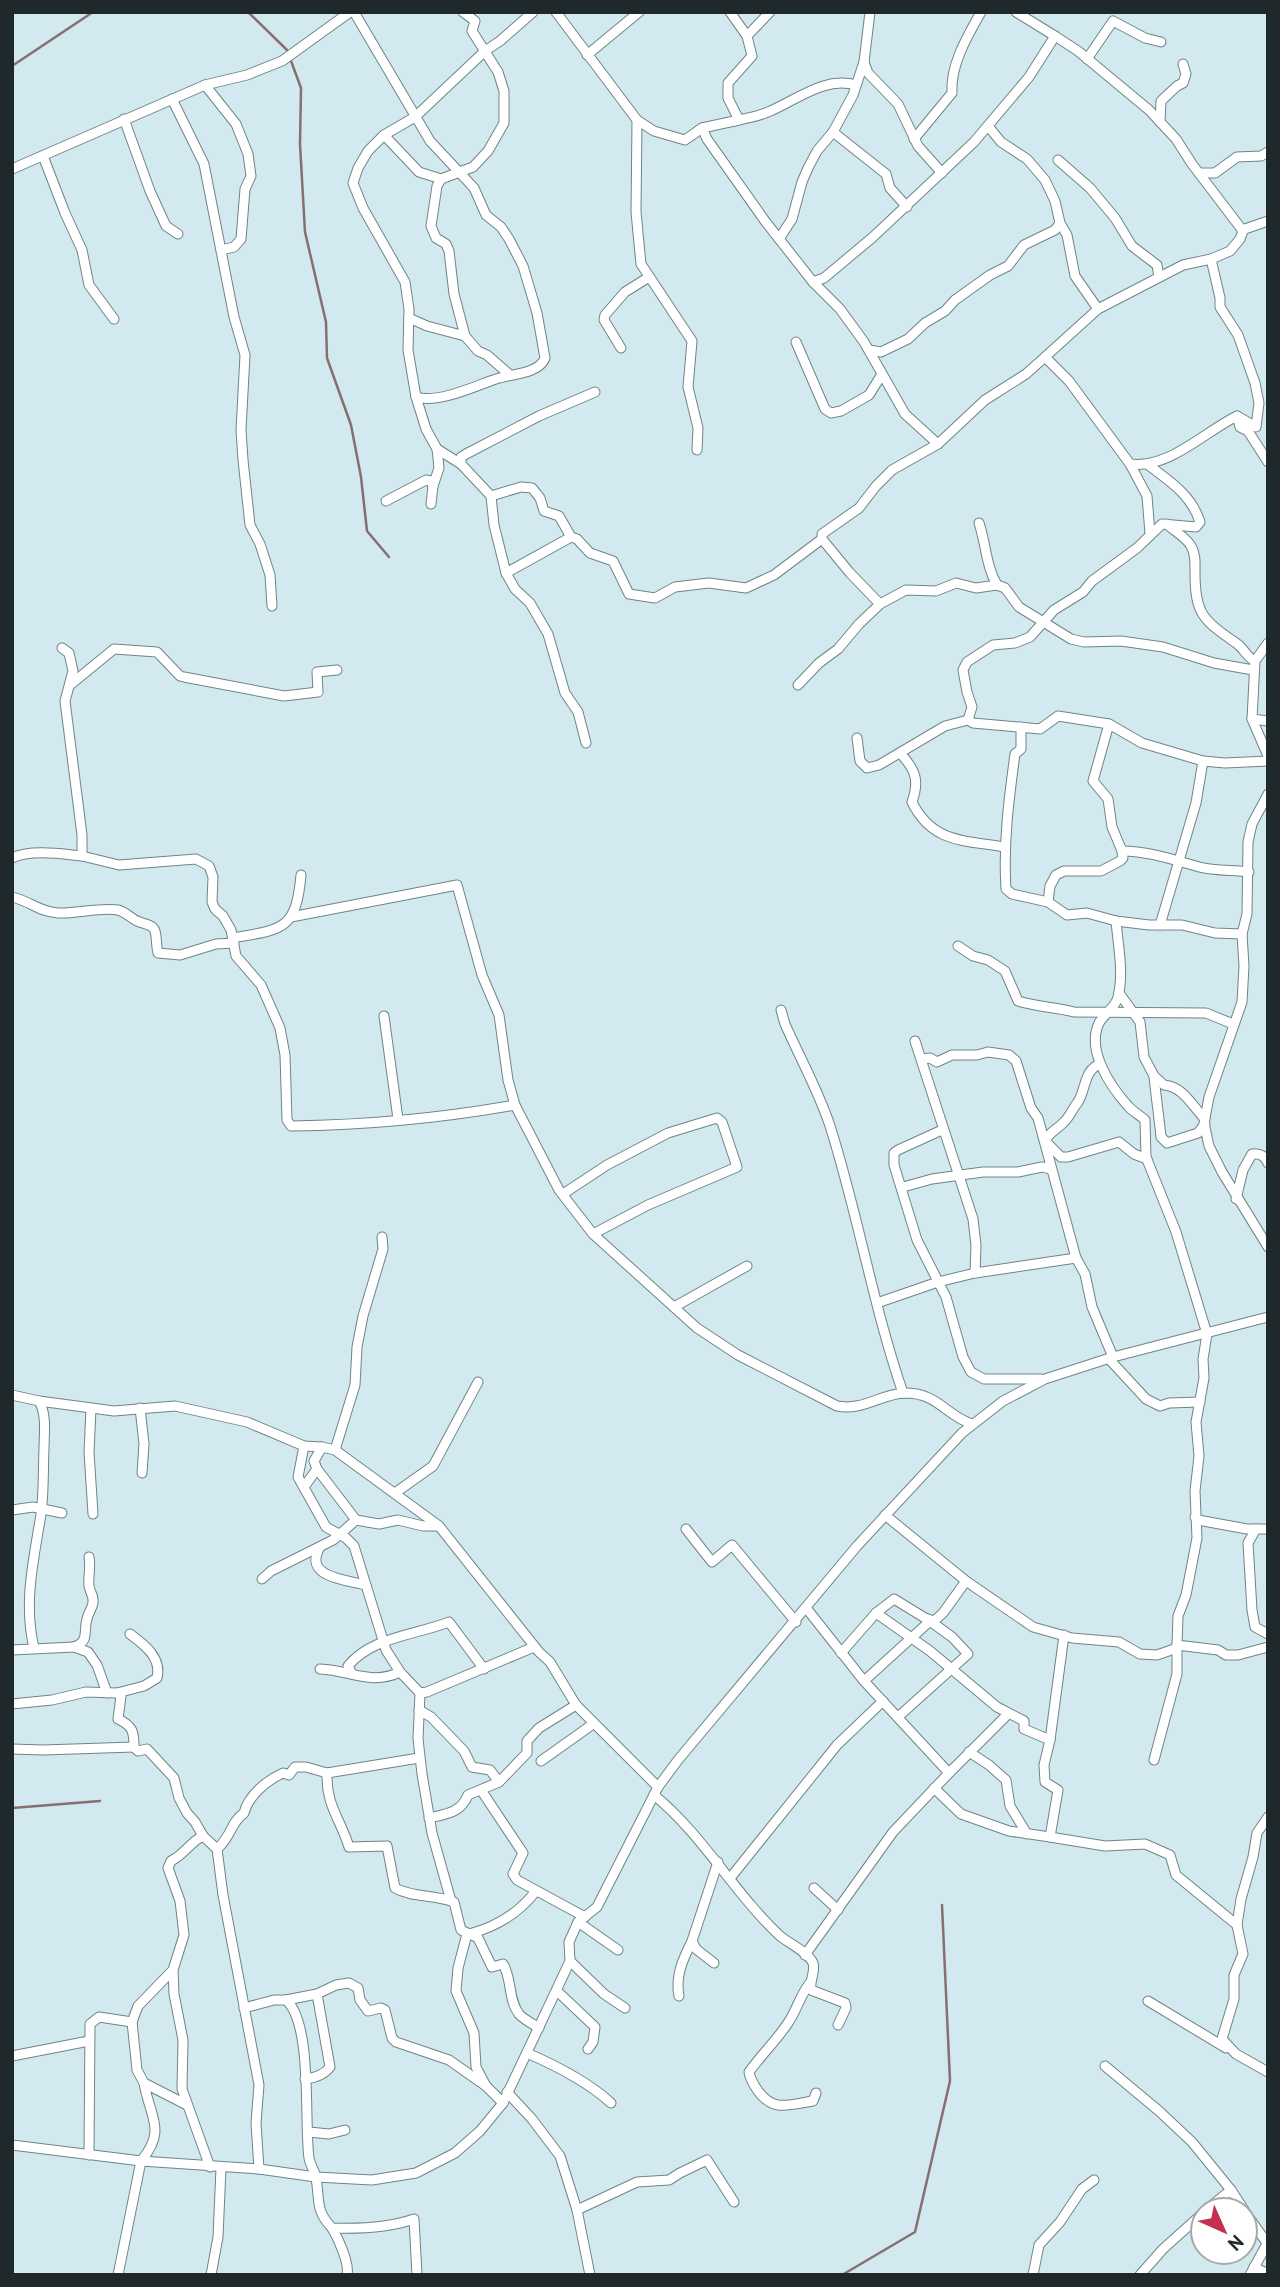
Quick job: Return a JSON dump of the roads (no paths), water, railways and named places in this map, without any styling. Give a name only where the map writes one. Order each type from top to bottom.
[{"type":"street","points":[[12,169],[205,85],[247,75],[282,61],[352,12],[430,141],[474,188],[486,215],[501,227],[509,239],[523,266],[537,313],[545,358],[543,363],[531,370],[466,392],[424,399],[416,397]]},
{"type":"street","points":[[384,135],[419,172],[441,179],[473,167],[488,151],[504,122],[504,91],[498,72],[472,32],[475,21],[463,12]]},
{"type":"street","points":[[432,504],[433,486],[439,468],[437,449],[426,429],[416,397],[408,351],[409,318],[405,282],[363,208],[353,183],[358,167],[368,151],[384,135],[415,117],[485,51],[533,12]]},
{"type":"street","points":[[556,12],[637,120],[654,131],[685,140],[702,128],[765,114],[821,87],[841,81],[856,85]]},
{"type":"street","points":[[587,55],[639,12]]},
{"type":"street","points":[[730,12],[747,36],[752,56],[728,83],[728,97],[738,120]]},
{"type":"street","points":[[747,36],[770,12]]},
{"type":"street","points":[[779,239],[792,219],[808,168],[833,132],[856,85],[864,62],[870,12]]},
{"type":"street","points":[[914,139],[953,93],[951,80],[981,12]]},
{"type":"street","points":[[491,496],[511,489],[532,488],[540,498],[544,511],[559,516],[571,537],[577,539],[590,553],[613,561],[629,594],[655,598],[675,587],[709,583],[746,588],[774,575],[822,539],[822,534],[859,508],[892,470],[938,444],[985,400],[1026,374],[1098,309],[1183,265],[1211,259],[1230,251],[1240,239],[1242,230],[1176,139],[1149,110],[1087,59],[1016,12]]},
{"type":"street","points":[[1087,59],[1113,20],[1145,38],[1161,42]]},
{"type":"street","points":[[813,282],[824,278],[942,173],[988,126],[1029,77],[1055,36]]},
{"type":"street","points":[[864,62],[868,74],[898,104],[914,139],[942,173]]},
{"type":"street","points":[[1160,122],[1161,101],[1183,83],[1186,74],[1183,64]]},
{"type":"street","points":[[205,85],[236,124],[248,154],[251,176],[244,189],[241,239],[234,247],[221,250]]},
{"type":"street","points":[[172,99],[204,164],[234,317],[245,355],[241,430],[248,509],[250,525],[260,544],[270,575],[272,606]]},
{"type":"street","points":[[124,120],[166,226],[178,234]]},
{"type":"street","points":[[637,120],[636,212],[641,264],[692,341],[688,387],[698,428],[697,450]]},
{"type":"street","points":[[988,126],[1001,142],[1027,159],[1045,180],[1067,235],[1075,276],[1098,309]]},
{"type":"street","points":[[702,128],[707,139],[779,239],[813,282],[840,309],[869,350],[905,414],[938,444]]},
{"type":"street","points":[[833,132],[886,174],[890,188],[906,207]]},
{"type":"street","points":[[1199,173],[1215,173],[1237,157],[1261,156],[1268,152]]},
{"type":"street","points":[[43,156],[82,250],[89,285],[114,319]]},
{"type":"street","points":[[1058,160],[1090,188],[1115,218],[1132,246],[1157,265],[1159,277]]},
{"type":"street","points":[[441,179],[437,186],[431,226],[436,238],[446,244],[449,251],[454,294],[465,336],[478,351],[487,355],[510,375]]},
{"type":"street","points":[[1242,230],[1268,221]]},
{"type":"street","points":[[869,350],[881,352],[908,339],[955,300],[1007,266],[1024,245],[1055,230],[1060,223]]},
{"type":"street","points":[[1211,259],[1220,307],[1238,335],[1259,403],[1256,427],[1237,416]]},
{"type":"street","points":[[621,348],[604,320],[605,315],[625,292],[649,277]]},
{"type":"street","points":[[409,318],[427,326],[465,336]]},
{"type":"street","points":[[796,342],[825,409],[831,413],[841,411],[869,395],[882,374]]},
{"type":"street","points":[[1045,357],[1069,382],[1130,464],[1147,496],[1150,534]]},
{"type":"street","points":[[461,464],[461,457],[466,454],[539,415],[595,392]]},
{"type":"street","points":[[1130,464],[1147,464],[1165,458],[1237,416]]},
{"type":"street","points":[[1237,416],[1240,428],[1248,431],[1259,444],[1268,462]]},
{"type":"street","points":[[437,449],[461,464],[491,496],[494,525],[506,573],[515,589],[530,603],[548,634],[565,694],[578,712],[586,743]]},
{"type":"street","points":[[1165,458],[1166,479]]},
{"type":"street","points":[[968,720],[972,706],[963,670],[967,662],[993,645],[1015,643],[1030,636],[1054,610],[1083,592],[1092,581],[1137,548],[1162,524],[1196,527],[1200,522],[1197,512],[1183,491],[1147,464]]},
{"type":"street","points":[[386,500],[426,480],[431,481],[433,486]]},
{"type":"street","points":[[979,523],[991,575],[997,585]]},
{"type":"street","points":[[1167,524],[1191,546],[1195,559],[1195,594],[1200,613],[1241,646],[1254,665]]},
{"type":"street","points":[[506,573],[571,537]]},
{"type":"street","points":[[822,539],[880,604]]},
{"type":"street","points":[[798,685],[819,663],[838,649],[880,604],[906,590],[936,591],[956,583],[976,588],[997,585],[1005,588],[1019,607],[1063,636],[1084,642],[1121,641],[1163,647],[1214,663],[1254,665]]},
{"type":"street","points":[[1054,610],[1052,621],[1055,629]]},
{"type":"street","points":[[857,738],[860,761],[867,768],[879,765],[945,726],[968,720],[973,723],[1040,729],[1058,716],[1109,724],[1142,743],[1203,761],[1225,763],[1268,759],[1252,719],[1254,665],[1268,643]]},
{"type":"street","points":[[62,648],[69,653],[73,671],[65,701],[82,835],[82,856]]},
{"type":"street","points":[[70,685],[114,649],[158,652],[180,676],[285,696],[318,692],[317,672],[337,670]]},
{"type":"street","points":[[1252,719],[1268,721]]},
{"type":"street","points":[[1048,901],[1050,886],[1056,875],[1064,871],[1101,871],[1123,858],[1112,827],[1108,799],[1093,781],[1109,724]]},
{"type":"street","points":[[1021,727],[1021,749],[1015,754],[1009,792],[1004,847],[1006,889],[1012,894],[1048,901],[1067,915],[1087,913],[1116,921],[1182,925],[1215,933],[1242,934]]},
{"type":"street","points":[[900,753],[912,766],[915,775],[916,790],[912,802],[918,814],[931,828],[942,835],[1004,847]]},
{"type":"street","points":[[1160,925],[1196,803],[1203,761]]},
{"type":"street","points":[[1268,794],[1252,824],[1248,842],[1247,914],[1242,934],[1242,1002],[1209,1097],[1205,1122],[1209,1146],[1236,1199],[1268,1247]]},
{"type":"street","points":[[1122,851],[1181,860],[1198,867],[1249,872]]},
{"type":"street","points":[[12,858],[40,852],[82,856],[119,865],[196,859],[209,866],[214,877],[212,902],[215,909],[232,930],[236,956],[261,985],[280,1028],[285,1055],[287,1120],[291,1126],[326,1126],[467,1113],[515,1105]]},
{"type":"street","points":[[12,897],[30,901],[37,909],[58,913],[84,909],[88,912],[118,910],[151,926],[155,931],[158,953],[180,955],[276,930],[290,921],[299,895],[300,875]]},
{"type":"street","points":[[291,917],[457,885],[482,975],[499,1015],[508,1080],[515,1105],[563,1194],[593,1234],[697,1328],[738,1355],[837,1406],[851,1409],[903,1393],[931,1397],[961,1420],[972,1424]]},
{"type":"street","points":[[1116,921],[1118,1001],[1106,1012],[1098,1025],[1096,1052],[1100,1064],[1129,1108],[1141,1116],[1146,1124]]},
{"type":"street","points":[[958,946],[973,956],[989,960],[1005,971],[1018,1001],[1035,1007],[1074,1012],[1206,1013],[1233,1024]]},
{"type":"street","points":[[1119,993],[1140,1022],[1144,1057],[1154,1076],[1164,1085],[1181,1091],[1205,1122]]},
{"type":"street","points":[[781,1010],[828,1122],[890,1355],[903,1393]]},
{"type":"street","points":[[384,1016],[398,1119]]},
{"type":"street","points":[[915,1041],[972,1219],[976,1245],[975,1273]]},
{"type":"street","points":[[922,1059],[930,1058],[937,1062],[952,1055],[988,1052],[1009,1055],[1016,1061],[1045,1142],[1076,1258],[1084,1274],[1092,1307],[1111,1358],[1146,1399],[1160,1406],[1200,1402]]},
{"type":"street","points":[[1045,1142],[1048,1135],[1068,1119],[1084,1091],[1086,1078],[1095,1065],[1100,1064]]},
{"type":"street","points":[[1154,1076],[1156,1110],[1146,1124],[1144,1150],[1176,1232],[1207,1335],[1202,1359],[1204,1378],[1196,1422],[1199,1456],[1195,1491],[1197,1538],[1186,1595],[1178,1616],[1177,1674],[1154,1760]]},
{"type":"street","points":[[1156,1099],[1160,1110],[1161,1137],[1167,1143],[1198,1133],[1205,1122]]},
{"type":"street","points":[[563,1194],[607,1165],[668,1133],[717,1118],[722,1122],[737,1167],[648,1205],[593,1234]]},
{"type":"street","points":[[942,1130],[894,1153],[894,1165],[903,1187],[917,1240],[946,1297],[963,1357],[971,1371],[984,1379],[1045,1380]]},
{"type":"street","points":[[1045,1142],[1061,1157],[1119,1142],[1147,1160]]},
{"type":"street","points":[[1236,1199],[1243,1170],[1252,1154],[1258,1153],[1265,1157],[1268,1163]]},
{"type":"street","points":[[903,1187],[932,1179],[983,1172],[1018,1172],[1042,1167],[1051,1169]]},
{"type":"street","points":[[335,1450],[355,1385],[357,1347],[383,1249],[382,1237]]},
{"type":"street","points":[[877,1303],[938,1282],[975,1273],[1076,1258]]},
{"type":"street","points":[[674,1307],[747,1266]]},
{"type":"street","points":[[12,2145],[141,2161],[372,2180],[416,2173],[455,2153],[480,2130],[503,2103],[570,1961],[569,1942],[582,1919],[597,1907],[656,1791],[678,1760],[885,1514],[972,1424],[1003,1401],[1045,1380],[1111,1358],[1268,1317]]},
{"type":"street","points":[[395,1493],[433,1466],[478,1382]]},
{"type":"street","points":[[12,1395],[114,1411],[175,1406],[247,1422],[304,1447],[335,1450],[439,1525],[534,1647],[550,1662],[576,1705],[656,1791],[781,1936],[812,1961],[814,1968],[810,1983],[789,2022],[767,2053],[749,2072],[761,2095],[771,2104],[789,2105],[813,2101],[816,2093]]},
{"type":"street","points":[[34,1647],[29,1602],[31,1568],[41,1510],[44,1432],[43,1408],[39,1401]]},
{"type":"street","points":[[140,1408],[144,1444],[142,1473]]},
{"type":"street","points":[[91,1409],[89,1452],[93,1514]]},
{"type":"street","points":[[304,1447],[298,1476],[326,1527],[336,1537],[346,1538],[355,1550],[383,1642],[400,1672],[420,1693],[419,1758],[429,1818],[451,1901]]},
{"type":"street","points":[[321,1447],[314,1461],[317,1469],[356,1520],[379,1524],[398,1520],[424,1526],[439,1525]]},
{"type":"street","points":[[304,1487],[317,1469]]},
{"type":"street","points":[[12,1510],[33,1507],[62,1513]]},
{"type":"street","points":[[885,1514],[966,1581],[1033,1627],[1064,1635],[1119,1642],[1140,1654],[1157,1655],[1177,1647],[1209,1648],[1226,1655],[1238,1655],[1268,1647]]},
{"type":"street","points":[[1195,1517],[1198,1520],[1268,1529]]},
{"type":"street","points":[[261,1578],[320,1547],[356,1520]]},
{"type":"street","points":[[686,1529],[712,1562],[732,1545],[796,1622]]},
{"type":"street","points":[[1256,1529],[1248,1543],[1252,1610],[1255,1627],[1268,1634]]},
{"type":"street","points":[[320,1547],[317,1563],[328,1576],[366,1585]]},
{"type":"street","points":[[12,1650],[74,1647],[83,1644],[94,1597],[89,1586],[89,1557]]},
{"type":"street","points":[[864,1681],[930,1621],[943,1613],[966,1581]]},
{"type":"street","points":[[841,1653],[876,1613],[894,1599],[952,1637],[968,1654],[898,1717]]},
{"type":"street","points":[[807,1609],[864,1681],[948,1773]]},
{"type":"street","points":[[876,1613],[1008,1714],[1024,1721],[1024,1729],[1050,1740]]},
{"type":"street","points":[[352,1674],[348,1666],[352,1660],[383,1642],[449,1622],[484,1668]]},
{"type":"street","points":[[12,1704],[52,1700],[86,1692],[112,1693],[144,1686],[159,1676],[150,1649],[130,1634]]},
{"type":"street","points":[[1050,1838],[1058,1790],[1045,1782],[1044,1765],[1050,1740],[1064,1635]]},
{"type":"street","points":[[74,1647],[88,1652],[112,1693],[121,1696],[118,1719],[128,1724],[134,1732],[134,1747]]},
{"type":"street","points":[[420,1693],[534,1647]]},
{"type":"street","points":[[320,1669],[386,1679],[400,1672]]},
{"type":"street","points":[[731,1877],[837,1745],[883,1701]]},
{"type":"street","points":[[429,1818],[455,1811],[464,1805],[468,1795],[499,1782],[527,1753],[527,1741],[539,1728],[576,1705]]},
{"type":"street","points":[[419,1710],[430,1717],[464,1751],[472,1767],[490,1770],[499,1782]]},
{"type":"street","points":[[805,1955],[893,1832],[1008,1714]]},
{"type":"street","points":[[541,1761],[593,1724]]},
{"type":"street","points":[[12,1749],[147,1749],[174,1778],[179,1798],[187,1813],[203,1836],[217,1849],[258,2085],[256,2123],[259,2169]]},
{"type":"street","points":[[969,1752],[1006,1780],[1010,1807],[1027,1834]]},
{"type":"street","points":[[217,1849],[228,1839],[236,1818],[244,1813],[245,1807],[262,1786],[282,1773],[289,1775],[295,1767],[327,1773],[419,1758]]},
{"type":"street","points":[[327,1773],[326,1792],[349,1847],[387,1846],[395,1888],[402,1892],[454,1902],[461,1930],[478,1938],[492,1967],[503,1964],[506,1967],[510,1991],[519,2015],[538,2028]]},
{"type":"street","points":[[934,1788],[961,1814],[1009,1831],[1105,1846],[1145,1844],[1170,1855],[1176,1875],[1237,1925]]},
{"type":"street","points":[[481,1790],[523,1853],[513,1874],[517,1880],[582,1919],[618,1950]]},
{"type":"street","points":[[1236,2054],[1222,2039],[1234,2000],[1234,1975],[1243,1954],[1237,1925],[1257,1832],[1268,1817]]},
{"type":"street","points":[[203,1836],[194,1840],[184,1854],[171,1861],[168,1868],[180,1900],[184,1936],[173,1970],[174,1994],[183,2040],[182,2090],[210,2167]]},
{"type":"street","points":[[679,1996],[677,1985],[682,1962],[692,1941],[718,1862]]},
{"type":"street","points":[[814,1888],[838,1910]]},
{"type":"street","points":[[467,1934],[505,1920],[526,1904],[536,1891]]},
{"type":"street","points":[[467,1934],[458,1968],[456,1991],[474,2033],[476,2067],[485,2086]]},
{"type":"street","points":[[692,1941],[696,1949],[715,1963]]},
{"type":"street","points":[[570,1961],[604,1994],[625,2008]]},
{"type":"street","points":[[118,2275],[141,2161],[153,2147],[156,2136],[145,2083],[137,2070],[132,2022],[138,2006],[173,1970]]},
{"type":"street","points":[[244,2008],[274,2000],[317,1994],[336,1985],[349,1983],[358,1988],[364,2008],[368,2011],[381,2008],[385,2010],[392,2038],[396,2042],[449,2060],[503,2103]]},
{"type":"street","points":[[810,1983],[811,1990],[845,2003],[846,2008],[838,2025]]},
{"type":"street","points":[[557,1991],[595,2027],[593,2042],[588,2049]]},
{"type":"street","points":[[305,2079],[316,2078],[330,2067],[317,1994]]},
{"type":"street","points":[[286,2000],[301,2026],[309,2160],[316,2177],[317,2198],[322,2217],[340,2239],[342,2253],[349,2269],[348,2275]]},
{"type":"street","points":[[1148,2001],[1268,2072]]},
{"type":"street","points":[[89,2155],[90,2024],[99,2017],[132,2022]]},
{"type":"street","points":[[12,2056],[89,2041]]},
{"type":"street","points":[[527,2053],[559,2067],[598,2091],[611,2103]]},
{"type":"street","points":[[1105,2066],[1159,2110],[1192,2142],[1235,2196]]},
{"type":"street","points":[[145,2083],[187,2105]]},
{"type":"street","points":[[507,2092],[560,2156],[577,2210],[590,2275]]},
{"type":"street","points":[[309,2132],[329,2134],[345,2130]]},
{"type":"street","points":[[577,2210],[637,2182],[669,2180],[707,2160],[734,2203]]},
{"type":"street","points":[[211,2275],[218,2237],[221,2168]]},
{"type":"street","points":[[1033,2275],[1039,2245],[1060,2222],[1083,2189],[1094,2180]]},
{"type":"street","points":[[1223,2196],[1231,2190]]},
{"type":"street","points":[[332,2228],[356,2229],[414,2219],[417,2275]]},
{"type":"street","points":[[1140,2275],[1189,2225]]},
{"type":"street","points":[[1267,2243],[1252,2271],[1268,2274]]},
{"type":"waterway","points":[[12,66],[93,12]]},
{"type":"waterway","points":[[248,12],[287,50],[301,88],[300,144],[305,232],[326,322],[327,358],[351,425],[361,477],[367,531],[389,557]]},
{"type":"waterway","points":[[12,1808],[100,1801]]},
{"type":"waterway","points":[[842,2275],[915,2232],[950,2081],[942,1905]]}]
